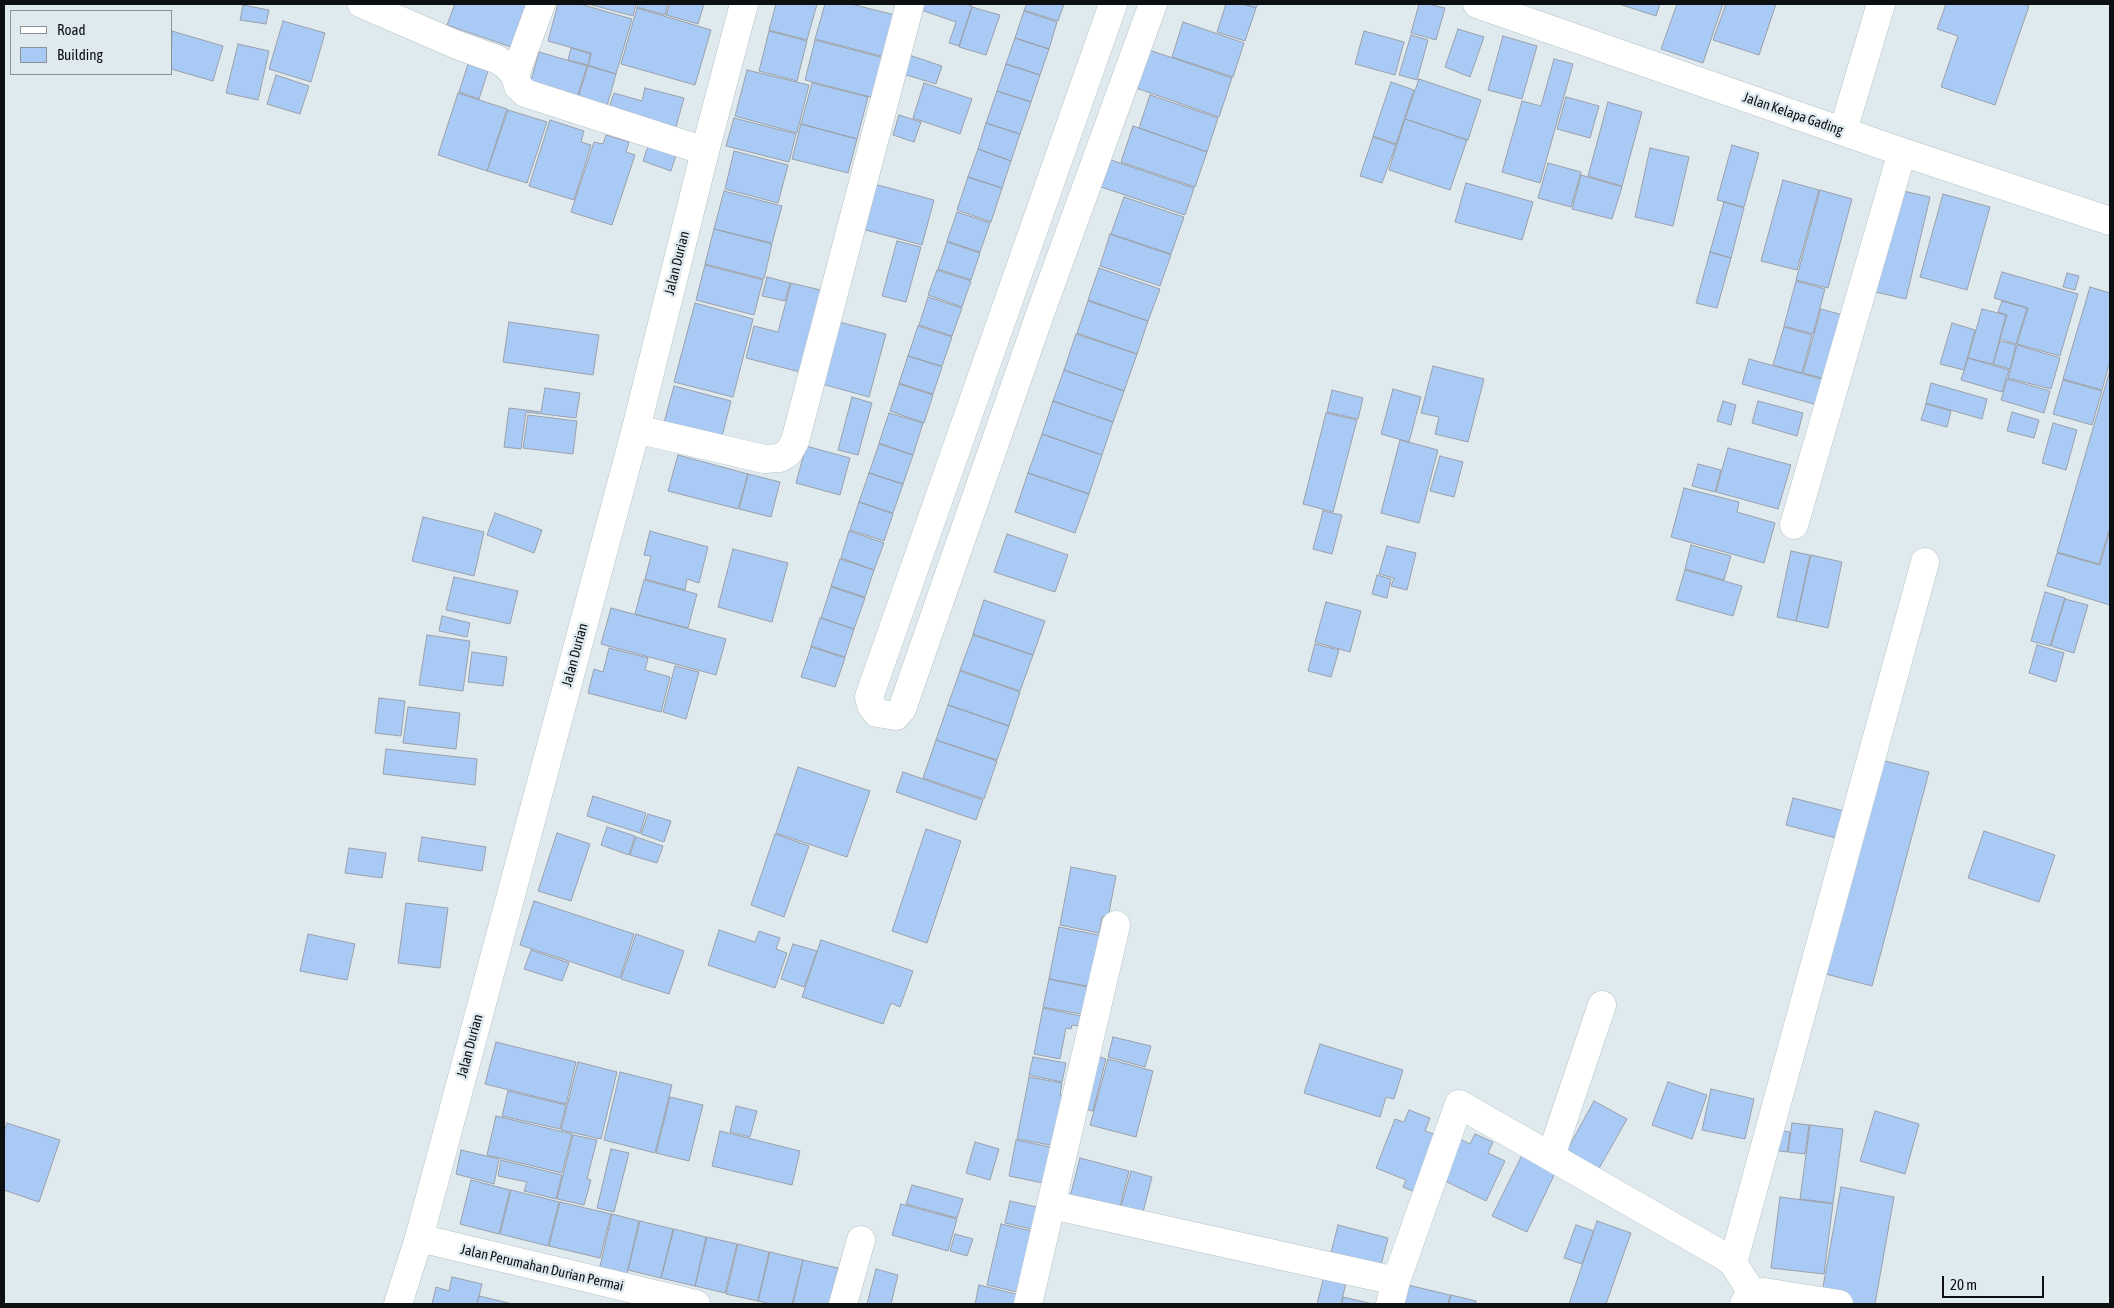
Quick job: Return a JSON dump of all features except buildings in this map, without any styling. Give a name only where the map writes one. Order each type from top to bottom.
[{"type":"street","points":[[362,4],[457,46],[496,59],[506,65],[515,75],[518,86],[525,93],[705,152]]},
{"type":"street","points":[[515,75],[540,4]]},
{"type":"street","name":"Jalan Durian","points":[[398,1304],[418,1238],[636,429],[744,4]]},
{"type":"street","points":[[636,429],[764,459],[780,458],[789,452],[795,441],[910,4]]},
{"type":"street","points":[[1113,4],[869,697],[871,705],[877,713],[896,716],[902,709],[1040,314],[1154,4]]},
{"type":"street","name":"Jalan Kelapa Gading","points":[[1477,4],[1902,152],[2110,221]]},
{"type":"street","points":[[1843,131],[1881,4]]},
{"type":"street","points":[[1794,525],[1902,152]]},
{"type":"street","points":[[1733,1263],[1925,562]]},
{"type":"street","points":[[1028,1304],[1116,925]]},
{"type":"street","points":[[1551,1156],[1602,1005]]},
{"type":"street","points":[[1052,1205],[1393,1292],[1459,1104],[1724,1256],[1733,1263],[1749,1299],[1776,1293],[1839,1304]]},
{"type":"street","name":"Jalan Perumahan Durian Permai","points":[[418,1238],[696,1304]]},
{"type":"street","points":[[842,1304],[861,1240]]}]
